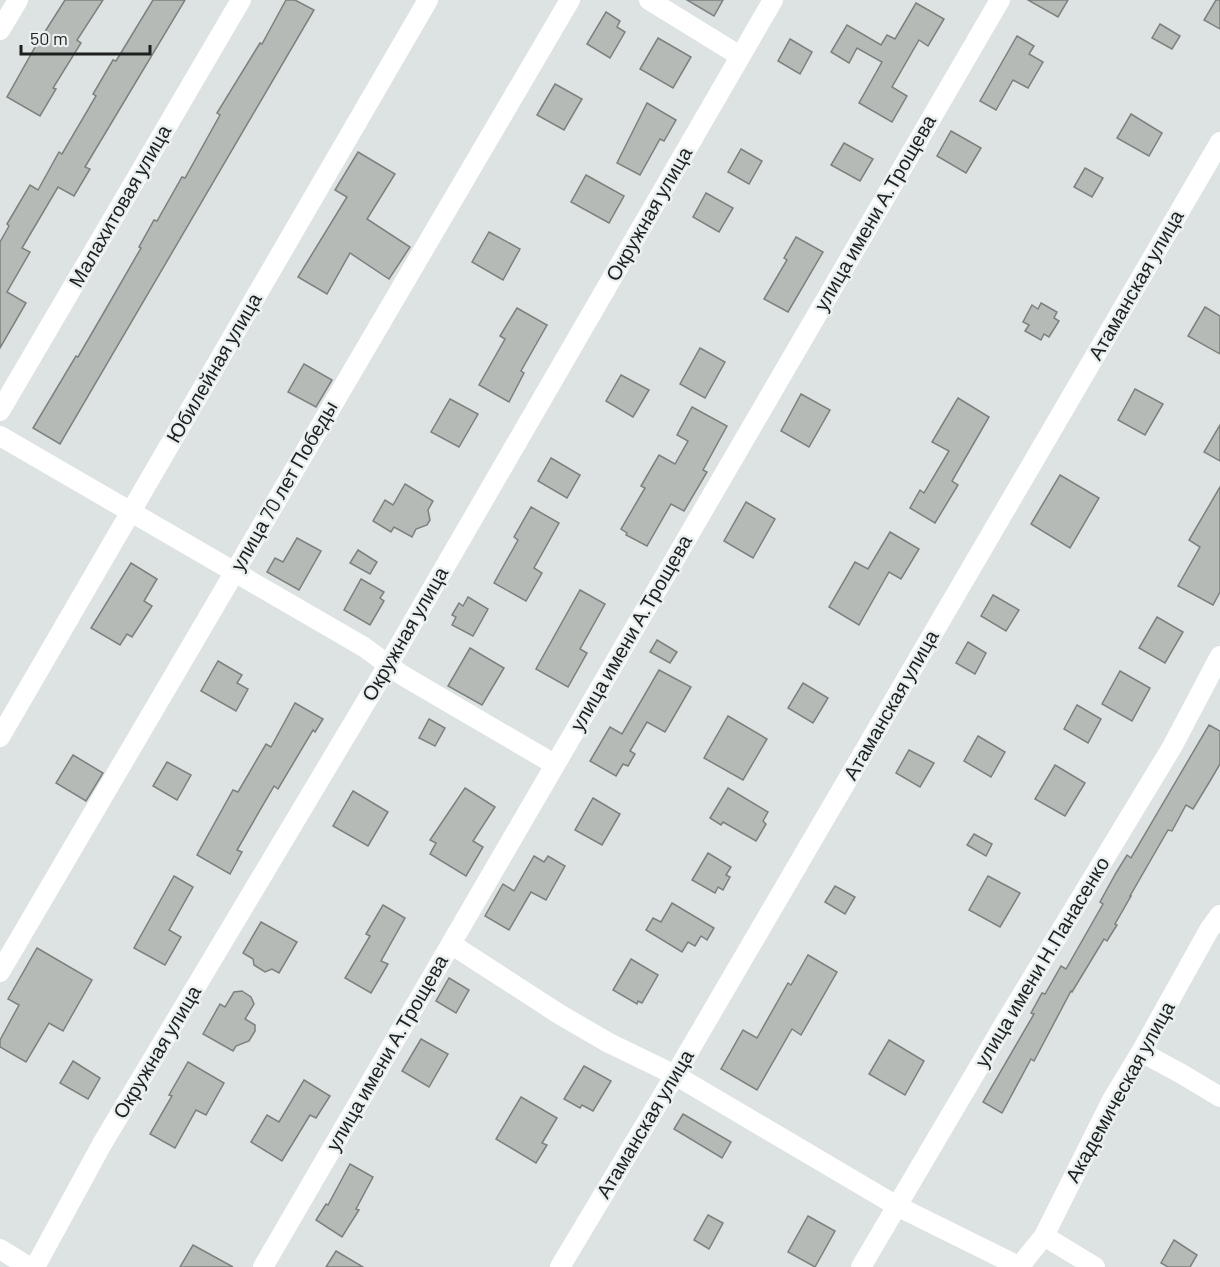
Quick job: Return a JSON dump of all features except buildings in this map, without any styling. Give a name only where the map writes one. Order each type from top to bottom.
[{"type":"street","points":[[0,30],[18,0]]},
{"type":"street","name":"Малахитовая улица","points":[[0,411],[241,0]]},
{"type":"street","name":"Юбилейная улица","points":[[0,737],[428,0]]},
{"type":"street","name":"улица 70 лет Победы","points":[[0,972],[570,0]]},
{"type":"street","points":[[649,0],[740,56]]},
{"type":"street","name":"Окружная улица","points":[[35,1267],[102,1144],[388,665],[773,0]]},
{"type":"street","name":"улица имени А.Трощева","points":[[263,1267],[1000,0]]},
{"type":"street","name":"Атаманская улица","points":[[560,1267],[675,1075],[1220,142]]},
{"type":"street","points":[[0,436],[364,647],[402,675],[555,764]]},
{"type":"street","name":"улица имени Н.Панасенко","points":[[861,1267],[1003,1026],[1172,747],[1220,656]]},
{"type":"street","name":"Академическая улица","points":[[1019,1267],[1044,1236],[1112,1100],[1209,930],[1220,915]]},
{"type":"street","points":[[451,944],[559,1014],[609,1043],[675,1075],[897,1206],[1019,1267]]},
{"type":"street","points":[[1141,1052],[1220,1097]]},
{"type":"street","points":[[1044,1236],[1095,1267]]},
{"type":"street","points":[[0,1249],[29,1267]]}]
